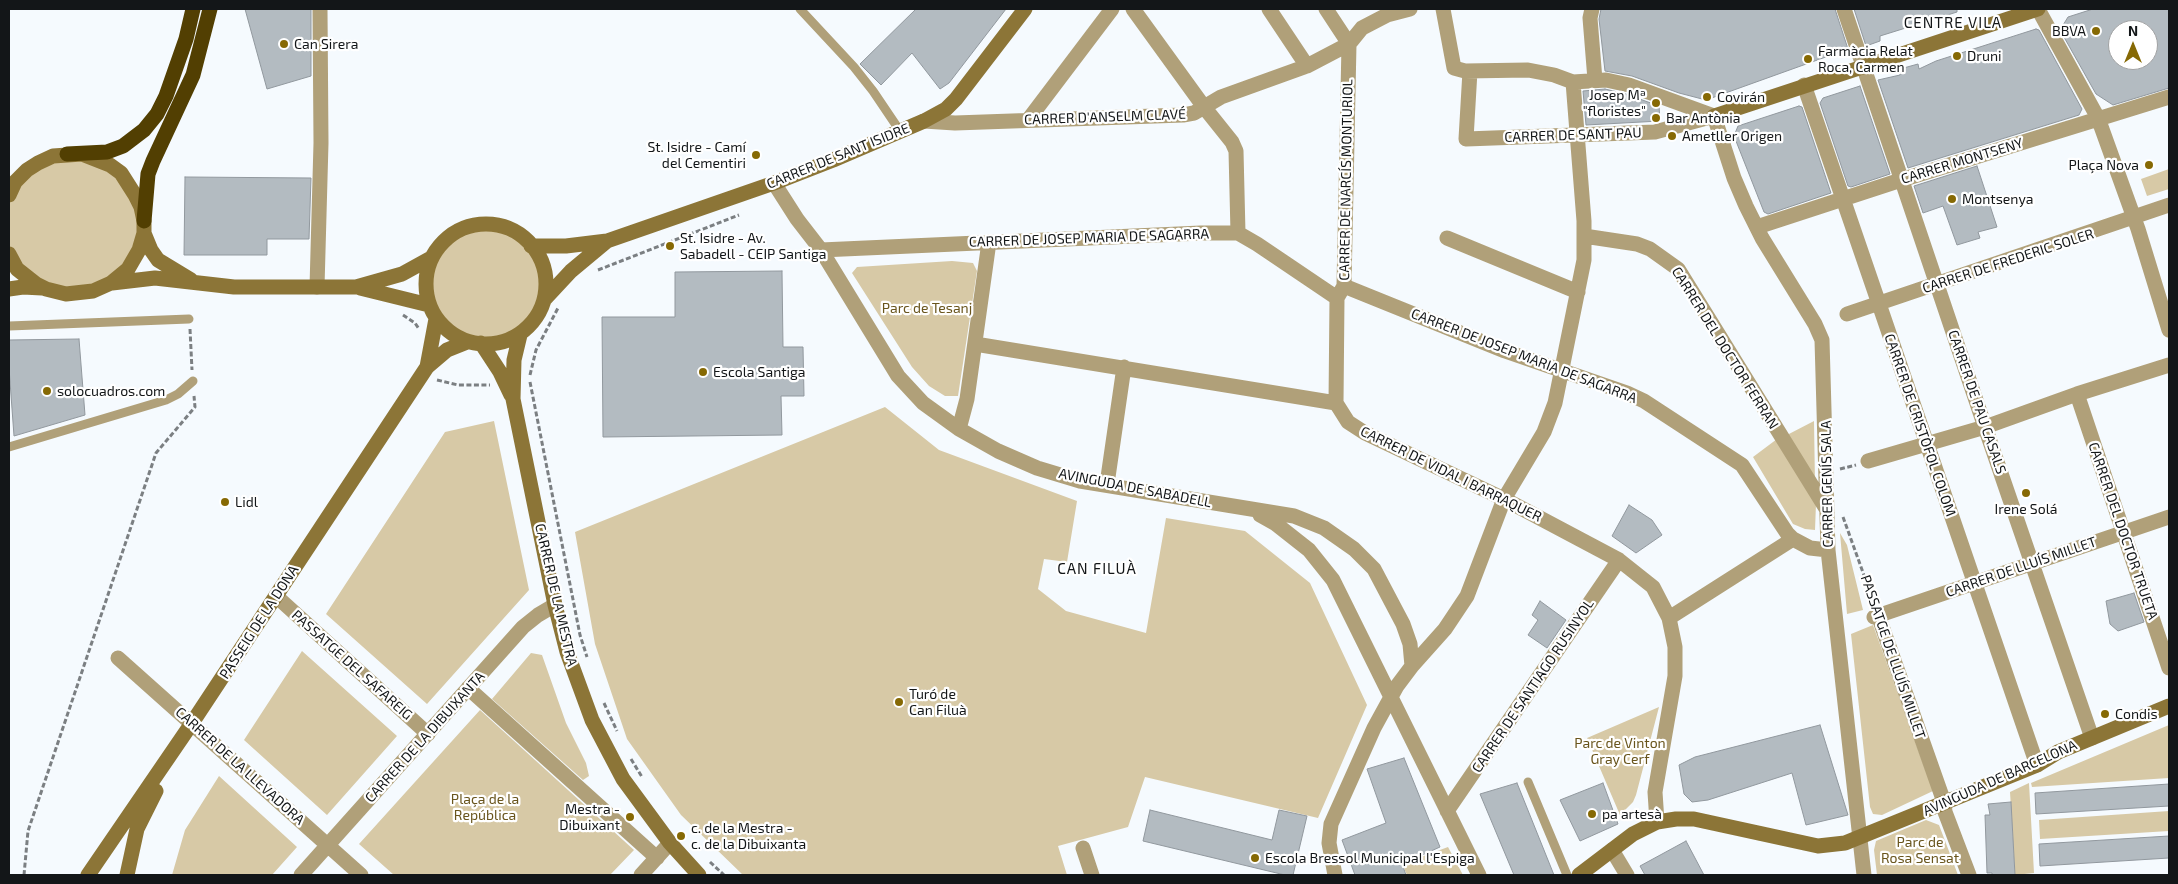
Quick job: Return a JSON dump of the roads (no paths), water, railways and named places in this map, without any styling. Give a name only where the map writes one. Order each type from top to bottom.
[{"type":"highway","points":[[67,154],[107,152],[123,146],[144,130],[157,114],[169,88],[186,39],[193,9]]},
{"type":"highway","points":[[144,227],[148,174],[152,161],[193,76],[210,9]]},
{"type":"main road","name":"CARRER DE SANT ISIDRE","points":[[531,246],[566,246],[607,241],[774,183],[924,121],[946,108],[956,99],[1025,9]]},
{"type":"main road","points":[[1714,116],[2038,9]]},
{"type":"main road","points":[[9,195],[15,182],[27,170],[53,156],[82,154],[98,159],[121,173],[129,183],[138,201],[151,250],[158,260],[199,285]]},
{"type":"main road","points":[[489,224],[503,226],[517,232],[531,246],[542,264],[545,276],[544,300],[533,321],[520,335],[500,342],[474,343],[454,336],[436,319],[429,305],[426,277],[427,267],[431,258],[441,244],[460,230],[489,224]]},
{"type":"main road","points":[[111,283],[119,278],[134,260],[144,227]]},
{"type":"main road","name":"CARRER DE SANT ISIDRE","points":[[544,300],[571,271],[607,241]]},
{"type":"main road","points":[[9,254],[17,269],[36,284],[46,289]]},
{"type":"main road","points":[[356,287],[402,274],[431,258]]},
{"type":"main road","points":[[9,289],[24,287],[46,289],[66,294],[78,294],[111,283],[155,278],[199,285],[270,288],[356,287],[429,305]]},
{"type":"main road","name":"PASSEIG DE LA DONA","points":[[427,367],[436,319]]},
{"type":"main road","name":"CARRER DE LA MESTRA","points":[[520,335],[514,360],[513,398],[555,606],[578,685],[605,747],[637,800],[670,843],[699,875]]},
{"type":"main road","name":"CARRER DE LA MESTRA","points":[[474,343],[500,372],[513,398]]},
{"type":"main road","name":"PASSEIG DE LA DONA","points":[[88,875],[192,724],[427,367],[447,350],[474,343]]},
{"type":"main road","name":"AVINGUDA DE BARCELONA","points":[[1579,875],[1633,834],[1657,822],[1676,819],[1694,819],[1818,846],[1845,843],[2037,765],[2058,752],[2169,706]]},
{"type":"main road","points":[[127,875],[137,829],[192,724]]},
{"type":"street","points":[[317,287],[321,144],[320,9]]},
{"type":"street","points":[[1028,120],[1112,9]]},
{"type":"street","points":[[1133,9],[1204,108],[1232,142],[1236,151],[1238,233]]},
{"type":"street","points":[[1269,9],[1307,66]]},
{"type":"street","points":[[1326,9],[1349,44]]},
{"type":"street","name":"CARRER D'ANSELM CLAVÉ","points":[[924,121],[956,123],[1183,115],[1194,113],[1222,97],[1307,66],[1349,44],[1362,28],[1387,15],[1410,9]]},
{"type":"street","points":[[1443,9],[1454,68],[1470,71],[1528,70],[1554,75],[1573,82],[1606,80],[1629,85],[1679,105],[1714,116]]},
{"type":"street","points":[[1592,9],[1590,18],[1595,80]]},
{"type":"street","name":"CARRER DE PAU CASALS","points":[[1844,9],[2092,738]]},
{"type":"street","points":[[2038,9],[2098,118],[2134,219],[2169,330]]},
{"type":"street","name":"CARRER DE NARCÍS MONTURIOL","points":[[1336,403],[1349,44]]},
{"type":"street","name":"CARRER DE SANT PAU","points":[[1470,71],[1466,139],[1655,132],[1714,116]]},
{"type":"street","points":[[1335,875],[1329,843],[1331,824],[1374,728],[1412,666],[1445,629],[1467,596],[1504,499],[1544,432],[1556,403],[1584,260],[1573,82]]},
{"type":"street","name":"CARRER DE CRISTÒFOL COLOM","points":[[1804,85],[2037,765]]},
{"type":"street","name":"CARRER MONTSENY","points":[[1757,227],[2169,97]]},
{"type":"street","points":[[1679,105],[1682,119],[1679,127]]},
{"type":"street","name":"CARRER GENÍS SALA","points":[[1714,116],[1734,178],[1757,227],[1815,324],[1822,340],[1827,473],[1834,512],[1828,550],[1864,875]]},
{"type":"street","name":"AVINGUDA DE SABADELL","points":[[774,183],[797,219],[821,250],[898,376],[923,403],[958,429],[998,451],[1038,468],[1080,480],[1294,516],[1324,528],[1354,549],[1374,569],[1386,588],[1410,644],[1412,666]]},
{"type":"street","name":"CARRER DE FREDERIC SOLER","points":[[1847,314],[2169,206]]},
{"type":"street","name":"CARRER DE JOSEP MARIA DE SAGARRA","points":[[821,250],[1201,233],[1238,233],[1341,292],[1505,352],[1627,393],[1644,401],[1733,457],[1742,465],[1787,534],[1810,548],[1828,550]]},
{"type":"street","name":"CARRER DEL DOCTOR FERRAN","points":[[1584,236],[1637,244],[1656,252],[1678,269],[1834,512]]},
{"type":"street","points":[[1447,238],[1578,292]]},
{"type":"street","points":[[958,429],[967,398],[989,242]]},
{"type":"street","points":[[975,344],[1336,403]]},
{"type":"street","points":[[1868,461],[1985,427],[2077,394],[2169,365]]},
{"type":"street","points":[[1106,484],[1124,367]]},
{"type":"street","name":"CARRER DEL DOCTOR TRUETA","points":[[2077,394],[2169,668]]},
{"type":"street","name":"CARRER DE VIDAL I BARRAQUER","points":[[1336,403],[1348,422],[1365,433],[1504,499],[1620,560],[1653,587],[1669,618],[1675,647],[1675,676],[1655,792],[1657,822]]},
{"type":"street","name":"AVINGUDA DE SABADELL","points":[[1250,510],[1276,524],[1309,550],[1333,580],[1479,875]]},
{"type":"street","name":"CARRER DE LLUÍS MILLET","points":[[1876,616],[2169,517]]},
{"type":"street","points":[[1669,618],[1793,538]]},
{"type":"street","name":"CARRER DE SANTIAGO RUSINYOL","points":[[1447,811],[1620,560]]},
{"type":"street","name":"PASSATGE DEL SAFAREIG","points":[[276,596],[428,734]]},
{"type":"street","name":"CARRER DE LA DIBUIXANTA","points":[[301,875],[523,627],[538,615],[555,606]]},
{"type":"street","name":"PASSATGE DE LLUÍS MILLET","points":[[1876,616],[1969,875]]},
{"type":"street","name":"CARRER DE LA LLEVADORA","points":[[118,658],[361,875]]},
{"type":"street","points":[[468,688],[657,858]]},
{"type":"street","points":[[641,875],[670,843]]},
{"type":"street","points":[[1083,848],[1092,875]]},
{"type":"street","points":[[1612,850],[1627,875]]},
{"type":"lane","points":[[800,9],[873,90],[900,131]]},
{"type":"lane","points":[[9,326],[190,319]]},
{"type":"lane","points":[[9,447],[166,400],[178,394],[193,381]]},
{"type":"lane","points":[[1528,782],[1567,875]]},
{"type":"place","name":"BBVA","points":[[2096,31]]},
{"type":"place","name":"Can Sirera","points":[[284,44]]},
{"type":"place","name":"Druni","points":[[1957,56]]},
{"type":"place","name":"Farmàcia Relat Roca, Carmen","points":[[1808,59]]},
{"type":"place","name":"Covirán","points":[[1707,97]]},
{"type":"place","name":"Josep Mª \"floristes\"","points":[[1656,103]]},
{"type":"place","name":"Bar Antònia","points":[[1656,118]]},
{"type":"place","name":"Ametller Origen","points":[[1672,136]]},
{"type":"place","name":"St. Isidre - Camí del Cementiri","points":[[756,155]]},
{"type":"place","name":"Plaça Nova","points":[[2149,165]]},
{"type":"place","name":"Montsenya","points":[[1952,199]]},
{"type":"place","name":"St. Isidre - Av. Sabadell - CEIP Santiga","points":[[670,246]]},
{"type":"place","name":"Escola Santiga","points":[[703,372]]},
{"type":"place","name":"solocuadros.com","points":[[47,391]]},
{"type":"place","name":"Irene Solá","points":[[2026,493]]},
{"type":"place","name":"Lidl","points":[[225,502]]},
{"type":"place","name":"Turó de Can Filuà","points":[[899,702]]},
{"type":"place","name":"Condis","points":[[2105,714]]},
{"type":"place","name":"pa artesà","points":[[1592,814]]},
{"type":"place","name":"Mestra - Dibuixant","points":[[630,817]]},
{"type":"place","name":"c. de la Mestra - c. de la Dibuixanta","points":[[681,836]]},
{"type":"place","name":"Escola Bressol Municipal l'Espiga","points":[[1255,858]]},
{"type":"district","name":"CENTRE VILA","points":[[1953,23]]},
{"type":"district","name":"CAN FILUÀ","points":[[1097,569]]},
{"type":"park label","name":"Parc de Tesanj","points":[[927,308]]},
{"type":"park label","name":"Parc de Vinton Gray Cerf","points":[[1620,752]]},
{"type":"park label","name":"Plaça de la República","points":[[485,808]]},
{"type":"park label","name":"Parc de Rosa Sensat","points":[[1920,850]]}]
